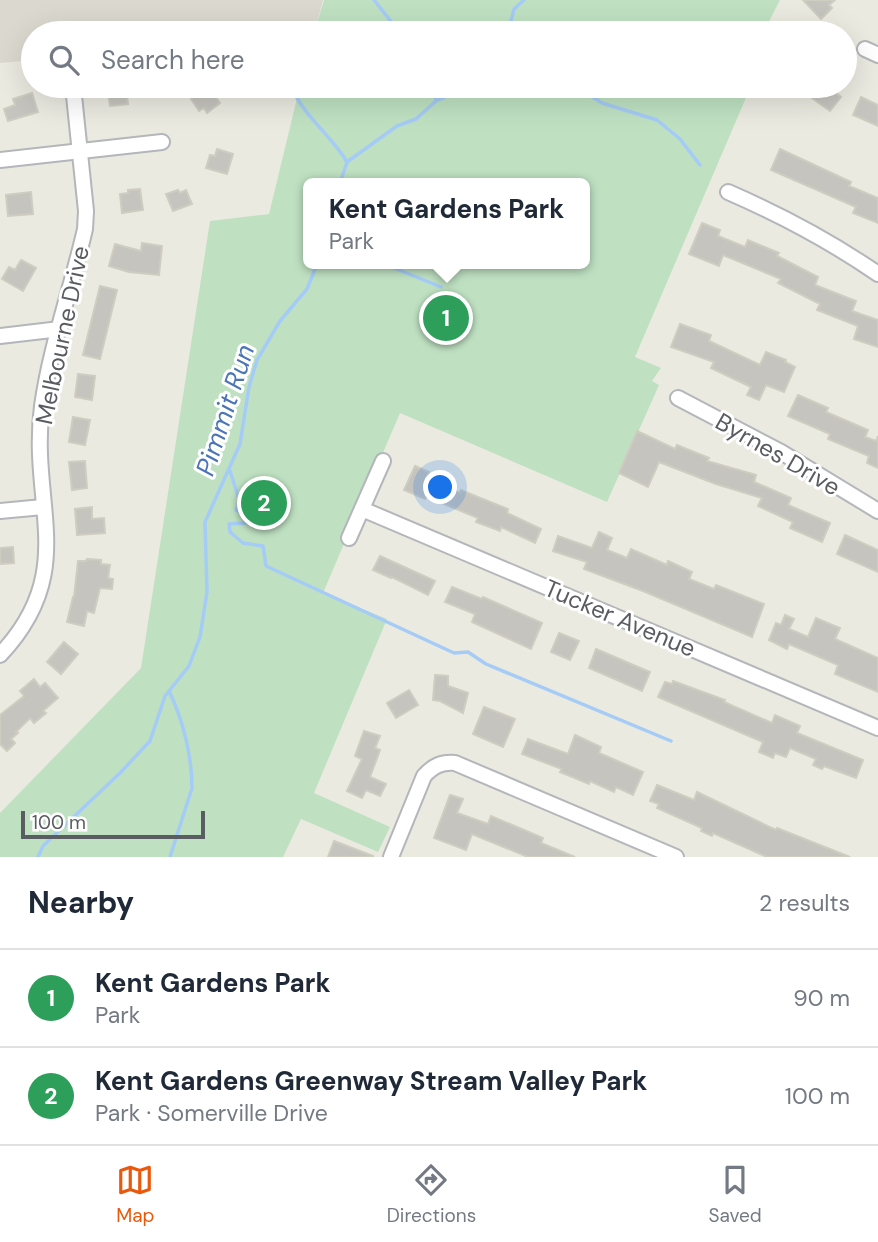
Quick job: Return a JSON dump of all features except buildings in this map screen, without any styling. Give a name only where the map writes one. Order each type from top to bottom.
[{"type":"street","name":"Melbourne Drive","points":[[0,655],[29,619],[44,581],[47,538],[39,455],[40,424],[44,394],[85,229],[86,211],[74,98]]},
{"type":"street","points":[[0,160],[162,142]]},
{"type":"street","points":[[728,192],[790,220],[830,242],[878,274]]},
{"type":"street","points":[[0,336],[60,329]]},
{"type":"street","name":"Byrnes Drive","points":[[678,398],[781,452],[878,510]]},
{"type":"street","points":[[349,538],[383,461]]},
{"type":"street","points":[[0,511],[43,507]]},
{"type":"street","name":"Tucker Avenue","points":[[362,509],[878,728]]},
{"type":"street","points":[[391,857],[424,776],[436,760],[455,763],[676,857]]},
{"type":"shaded area","points":[[0,0],[323,0],[317,21],[21,21],[21,61],[0,63]]},
{"type":"green space","points":[[324,0],[780,0],[769,21],[318,21]]},
{"type":"green space","points":[[297,98],[746,98],[635,357],[661,368],[652,381],[659,385],[607,502],[400,413],[323,593],[387,619],[314,793],[390,827],[378,852],[301,819],[283,857],[0,857],[0,813],[141,668],[210,221],[269,214]]},
{"type":"waterway","points":[[374,0],[391,21]]},
{"type":"waterway","name":"Pimmit Run","points":[[511,21],[514,9],[524,0]]},
{"type":"waterway","points":[[297,98],[347,162]]},
{"type":"waterway","name":"Pimmit Run","points":[[342,178],[347,162],[397,126],[416,119],[443,98]]},
{"type":"waterway","points":[[594,98],[602,103],[657,120],[680,139],[700,165]]},
{"type":"waterway","name":"Pimmit Run","points":[[38,857],[43,846],[150,741],[165,696],[189,666],[200,637],[207,592],[205,522],[240,444],[249,387],[257,360],[280,321],[307,289],[315,269]]},
{"type":"waterway","points":[[396,269],[441,287]]},
{"type":"waterway","points":[[230,471],[240,502],[236,510],[245,515],[245,523],[229,524],[230,532],[243,543],[263,546],[266,566],[454,653],[468,652],[486,664],[671,741]]},
{"type":"waterway","points":[[169,691],[186,738],[192,788],[170,857]]},
{"type":"place","name":"Kent Gardens Park","points":[[446,318]]},
{"type":"place","name":"Kent Gardens Greenway Stream Valley Park","points":[[264,503]]}]
